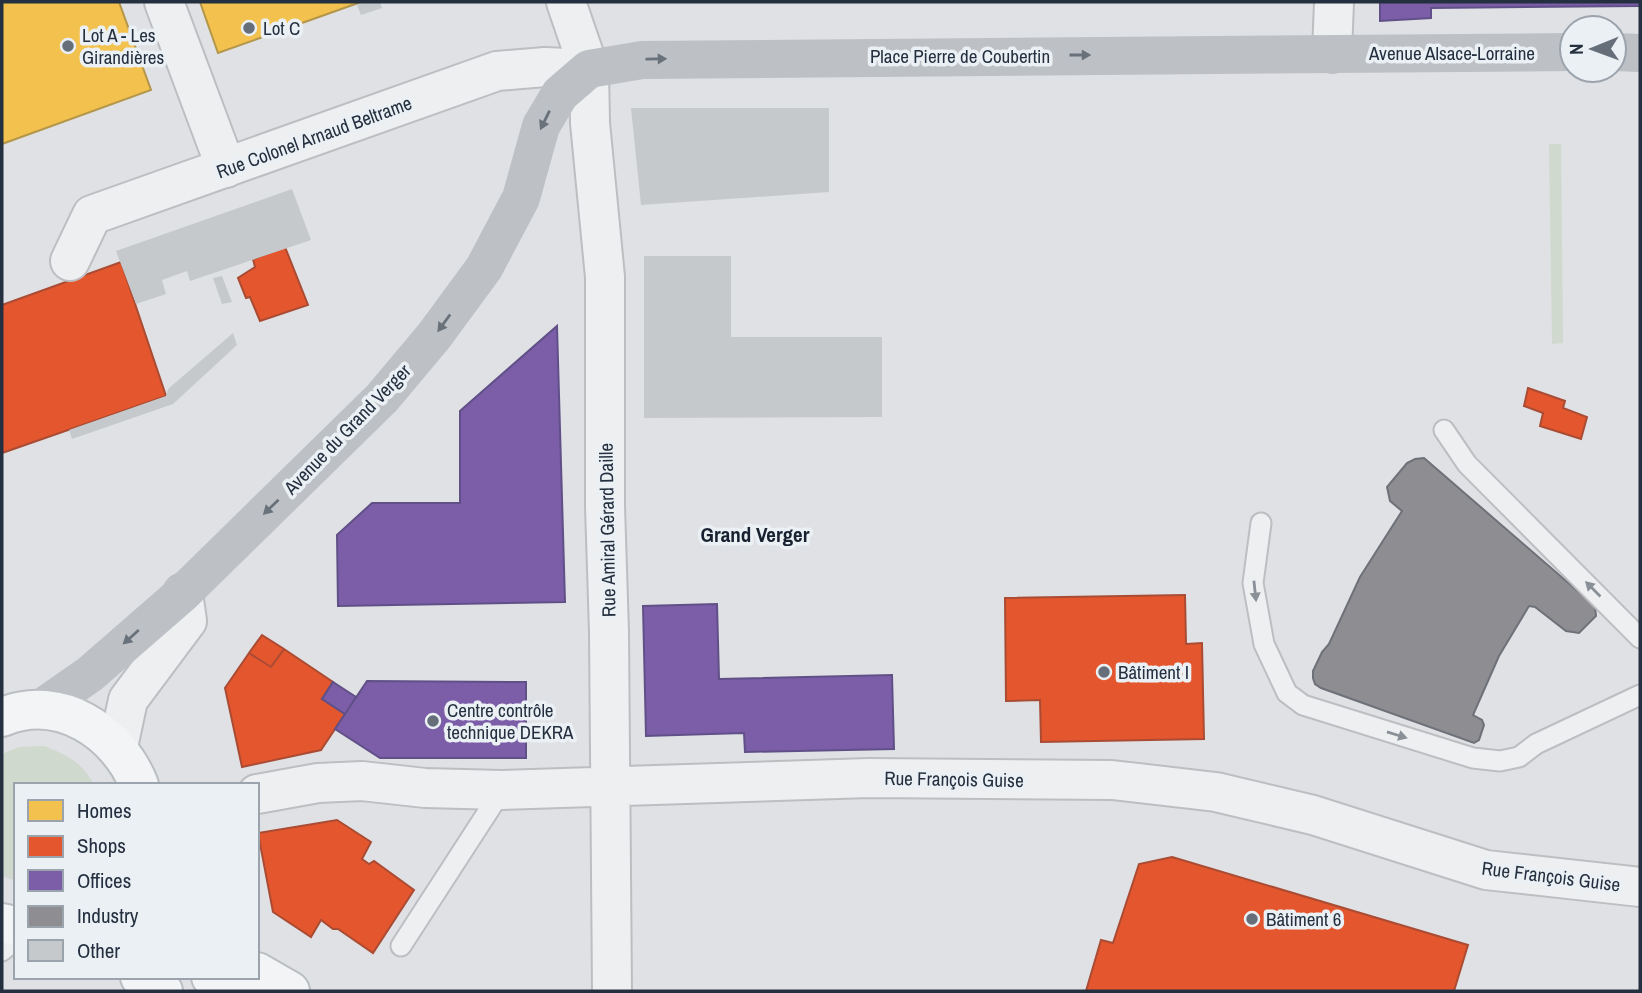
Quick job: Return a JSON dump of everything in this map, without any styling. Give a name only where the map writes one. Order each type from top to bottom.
[{"type":"main road","name":"Avenue Alsace-Lorraine","points":[[1332,53],[1558,52]]},
{"type":"main road","name":"Place Pierre de Coubertin","points":[[589,69],[642,60],[1332,53]]},
{"type":"main road","name":"Avenue du Grand Verger","points":[[19,714],[90,674],[183,593],[382,398],[434,336],[484,268],[521,198],[541,125],[559,94],[589,69]]},
{"type":"main road","points":[[19,714],[60,713],[81,720],[118,747],[131,765],[138,783]]},
{"type":"main road","points":[[259,973],[290,991]]},
{"type":"main road","points":[[143,979],[163,991]]},
{"type":"main road","points":[[214,979],[233,991]]},
{"type":"street","points":[[164,2],[226,168]]},
{"type":"street","name":"Rue Amiral Gérard Daille","points":[[566,2],[589,69],[590,123],[605,277],[605,506],[609,632],[612,991]]},
{"type":"street","points":[[1332,53],[1334,2]]},
{"type":"street","name":"Rue Colonel Arnaud Beltrame","points":[[70,261],[92,215],[497,71],[545,66],[589,69]]},
{"type":"street","points":[[118,747],[128,700],[187,621],[183,593]]},
{"type":"street","name":"Rue François Guise","points":[[259,794],[318,783],[362,781],[425,788],[502,790],[869,778],[1112,780],[1216,792],[1313,815],[1486,870],[1640,887]]},
{"type":"lane","points":[[1444,430],[1467,464],[1640,638]]},
{"type":"lane","points":[[1261,523],[1253,583],[1264,644],[1287,693],[1303,705],[1474,758],[1500,761],[1519,757],[1536,744],[1640,695]]},
{"type":"lane","points":[[401,946],[502,790]]},
{"type":"shaded area","points":[[1549,144],[1561,144],[1563,343],[1552,344]]},
{"type":"shaded area","points":[[44,746],[60,752],[85,771],[93,783],[14,783],[14,880],[2,876],[2,754],[19,747]]},
{"type":"building: Homes","name":"Lot A - Les Girandières","points":[[2,2],[119,2],[151,90],[2,144]]},
{"type":"building: Homes","name":"Lot C","points":[[200,2],[361,2],[218,53]]},
{"type":"building: Shops","points":[[285,247],[308,305],[260,321],[238,278],[255,267],[253,259]]},
{"type":"building: Shops","points":[[121,262],[166,396],[2,453],[2,305]]},
{"type":"building: Shops","points":[[1528,388],[1565,401],[1563,408],[1587,417],[1581,439],[1540,426],[1543,413],[1524,406]]},
{"type":"building: Shops","name":"Bâtiment I","points":[[1185,595],[1186,644],[1202,643],[1204,739],[1041,742],[1040,700],[1006,701],[1005,598]]},
{"type":"building: Shops","points":[[262,635],[284,649],[271,667],[249,653]]},
{"type":"building: Shops","points":[[284,649],[333,682],[322,699],[345,714],[321,750],[242,767],[225,688],[249,653],[271,667]]},
{"type":"building: Shops","points":[[337,820],[371,842],[362,859],[369,864],[374,861],[414,890],[373,953],[321,920],[311,937],[273,912],[259,833]]},
{"type":"building: Shops","name":"Bâtiment 6","points":[[1172,857],[1468,945],[1454,991],[1086,991],[1101,940],[1113,943],[1139,864]]},
{"type":"building: Offices","points":[[1380,2],[1640,2],[1640,6],[1431,8],[1431,18],[1380,21]]},
{"type":"building: Offices","points":[[557,326],[565,602],[338,606],[337,535],[372,503],[460,503],[460,411]]},
{"type":"building: Offices","points":[[717,604],[719,679],[892,675],[894,749],[745,752],[744,733],[646,736],[643,606]]},
{"type":"building: Offices","name":"Centre contrôle technique DEKRA","points":[[367,681],[526,682],[526,758],[380,758],[335,729]]},
{"type":"building: Offices","points":[[333,682],[356,697],[345,714],[322,699]]},
{"type":"building: Industry","points":[[1424,458],[1595,606],[1596,616],[1579,633],[1566,631],[1535,607],[1529,606],[1499,656],[1473,715],[1482,720],[1484,725],[1479,740],[1474,743],[1321,688],[1315,684],[1313,678],[1313,671],[1329,644],[1360,577],[1402,511],[1390,501],[1387,487],[1407,463]]},
{"type":"building: Other","points":[[380,2],[382,8],[361,15],[357,5]]},
{"type":"building: Other","points":[[631,108],[829,108],[829,192],[641,205]]},
{"type":"building: Other","points":[[292,189],[311,240],[190,281],[187,271],[162,280],[166,294],[136,304],[116,251]]},
{"type":"building: Other","points":[[644,256],[731,256],[731,337],[882,337],[882,417],[644,418]]},
{"type":"building: Other","points":[[222,276],[232,302],[222,304],[213,278]]},
{"type":"building: Other","points":[[233,333],[237,345],[173,404],[72,439],[69,430],[166,396],[168,389]]},
{"type":"place","name":"Lot C","points":[[249,28]]},
{"type":"place","name":"Lot A - Les Girandières","points":[[68,46]]},
{"type":"place","name":"Bâtiment I","points":[[1104,672]]},
{"type":"place","name":"Centre contrôle technique DEKRA","points":[[433,721]]},
{"type":"place","name":"Bâtiment 6","points":[[1252,919]]},
{"type":"district","name":"Grand Verger","points":[[755,535]]}]
